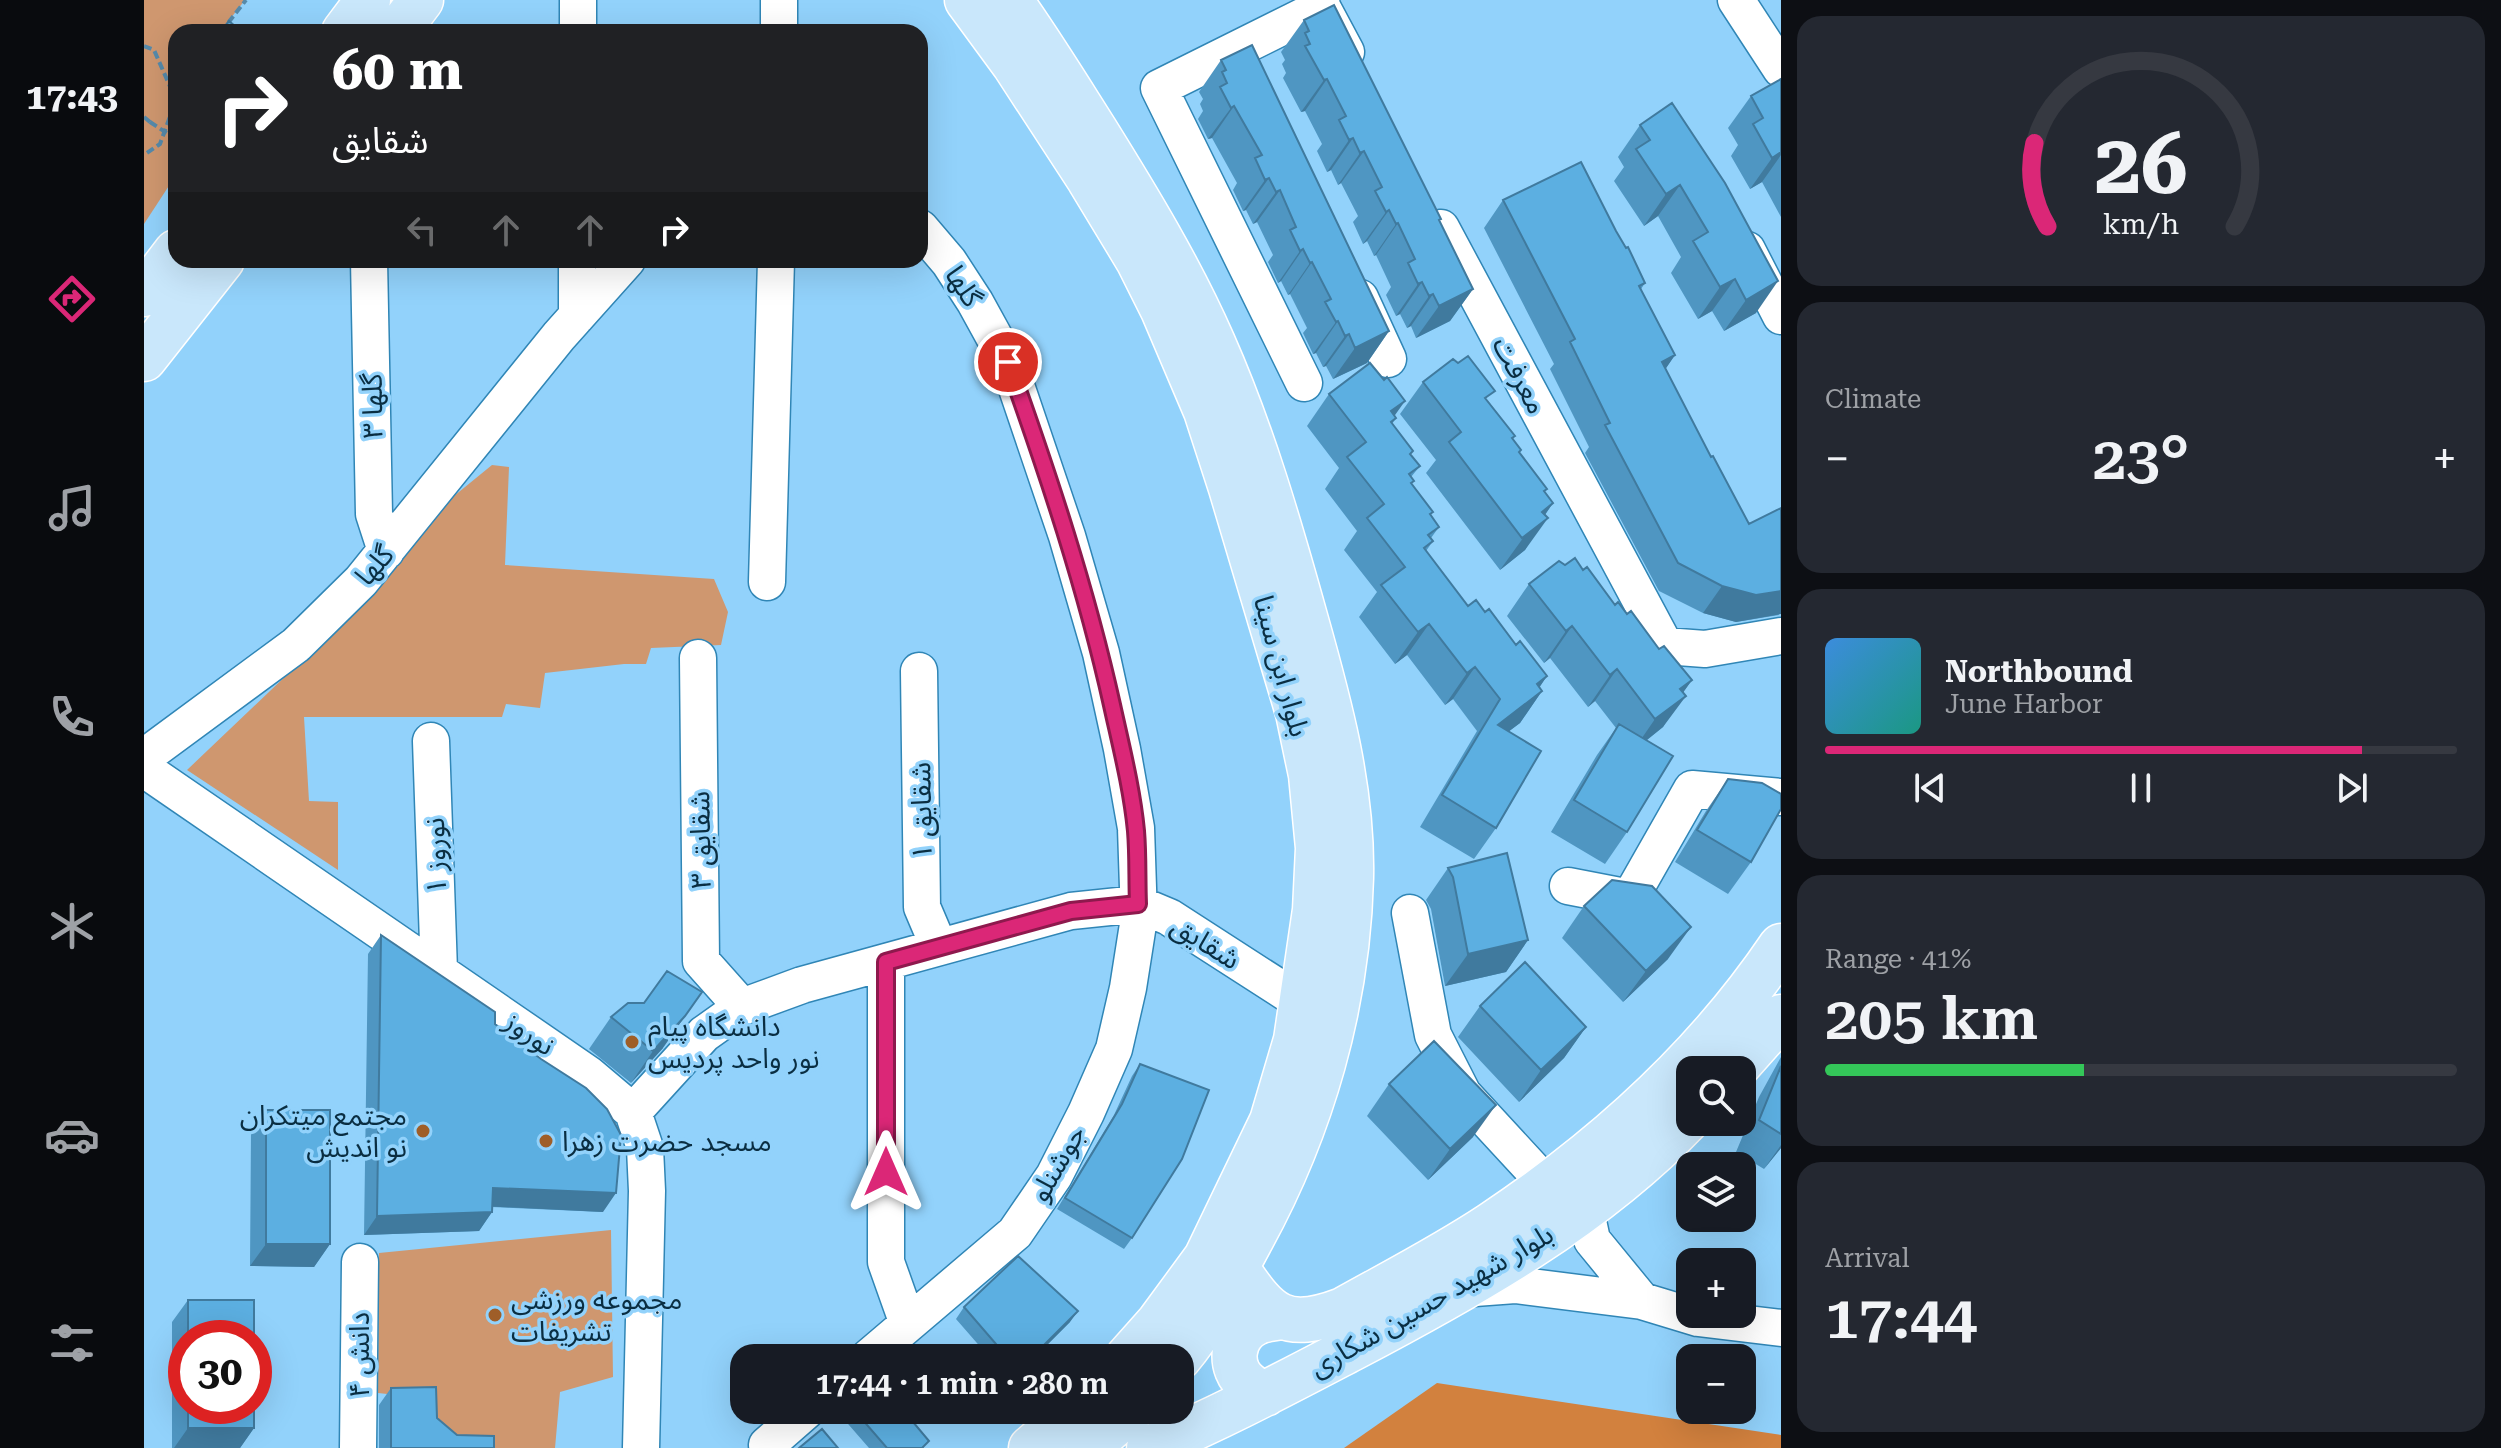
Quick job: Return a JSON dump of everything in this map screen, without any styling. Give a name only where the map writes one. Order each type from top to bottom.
[{"type":"main road","points":[[350,24],[368,0]]},
{"type":"main road","points":[[403,24],[421,0]]},
{"type":"main road","name":"بلوار ابن سینا","points":[[967,0],[1053,122],[1138,260],[1163,310],[1206,411],[1251,552],[1298,713],[1311,775],[1318,848],[1315,910],[1296,1040],[1272,1121],[1221,1262],[1208,1321],[1190,1344]]},
{"type":"main road","name":"بلوار ابن سینا","points":[[1010,0],[1040,42],[1137,197],[1184,280],[1214,345],[1267,489],[1312,642],[1338,742],[1347,792],[1351,880],[1340,983],[1308,1116],[1276,1194],[1221,1262],[1139,1344]]},
{"type":"main road","points":[[144,294],[168,262]]},
{"type":"main road","points":[[144,359],[216,268]]},
{"type":"main road","name":"بلوار شهید حسین شکاری","points":[[1281,1317],[1300,1321],[1317,1320],[1343,1310],[1492,1224],[1576,1163],[1644,1106],[1753,987],[1781,946]]},
{"type":"main road","points":[[1746,1056],[1781,1017]]},
{"type":"main road","name":"بلوار شهید حسین شکاری","points":[[1149,1448],[1265,1394],[1514,1259],[1585,1207],[1676,1132]]},
{"type":"main road","points":[[1221,1262],[1281,1317]]},
{"type":"main road","points":[[1265,1394],[1248,1385],[1238,1373],[1234,1352],[1241,1334],[1257,1322],[1281,1317]]},
{"type":"main road","points":[[1031,1448],[1059,1424]]},
{"type":"main road","points":[[1087,1448],[1115,1424]]},
{"type":"street","points":[[578,0],[578,24]]},
{"type":"street","points":[[779,0],[779,24]]},
{"type":"street","points":[[1736,0],[1780,65]]},
{"type":"street","points":[[1304,383],[1159,88],[1252,60],[1322,4],[1359,77]]},
{"type":"street","name":"معرفت","points":[[1427,202],[1665,646],[1705,649],[1781,636]]},
{"type":"street","points":[[1732,219],[1781,316]]},
{"type":"street","name":"گلها","points":[[928,237],[949,262],[975,302],[1008,362],[1038,445],[1101,653],[1122,749],[1136,828],[1138,904]]},
{"type":"street","name":"گلها ۳","points":[[369,268],[374,514],[386,551]]},
{"type":"street","points":[[577,268],[577,316]]},
{"type":"street","name":"گلها","points":[[144,757],[296,645],[361,581],[577,316],[620,268]]},
{"type":"street","points":[[767,582],[776,268]]},
{"type":"street","points":[[1349,273],[1388,359]]},
{"type":"street","name":"شقایق ۳","points":[[698,658],[701,961],[742,1007]]},
{"type":"street","name":"شقایق ۱","points":[[919,671],[922,907],[939,947]]},
{"type":"street","name":"نوروز ۱","points":[[431,741],[439,971]]},
{"type":"street","name":"نوروز","points":[[144,769],[588,1074],[633,1112]]},
{"type":"street","points":[[1568,886],[1630,898],[1692,789],[1781,797]]},
{"type":"street","name":"شقایق","points":[[633,1112],[704,1034],[742,1007],[802,985],[1071,911],[1138,904],[1169,917],[1301,1002]]},
{"type":"street","name":"جوشنلو","points":[[884,1344],[1015,1233],[1054,1176],[1114,1049],[1128,988],[1139,918],[1138,904]]},
{"type":"street","points":[[1410,913],[1433,1035],[1463,1094],[1546,1184]]},
{"type":"street","points":[[886,962],[886,1262],[908,1324]]},
{"type":"street","points":[[633,1112],[645,1148],[647,1191],[641,1448]]},
{"type":"street","points":[[1585,1207],[1592,1240],[1642,1301]]},
{"type":"street","name":"دانش ۴","points":[[358,1448],[360,1262]]},
{"type":"street","points":[[1459,1289],[1515,1285],[1642,1301],[1698,1318],[1781,1328]]},
{"type":"street","points":[[767,1445],[791,1424]]},
{"type":"path","points":[[227,24],[246,0]]},
{"type":"path","points":[[144,46],[154,50],[168,82]]},
{"type":"path","points":[[144,117],[168,134]]},
{"type":"path","points":[[144,155],[160,144],[168,122]]},
{"type":"shaded area","points":[[144,0],[245,0],[226,24],[168,24],[168,187],[144,224]]},
{"type":"shaded area","points":[[492,465],[509,467],[505,565],[714,579],[728,612],[721,645],[651,648],[646,664],[545,673],[540,708],[506,704],[502,717],[304,717],[309,801],[338,802],[338,870],[187,770],[378,588],[454,496]]},
{"type":"shaded area","name":"مجموعه ورزشی تشریفات","points":[[611,1230],[613,1377],[560,1392],[555,1448],[488,1448],[436,1437],[433,1399],[378,1393],[379,1253]]},
{"type":"shaded area","points":[[1437,1383],[1676,1419],[1676,1424],[1708,1424],[1781,1435],[1781,1448],[1344,1448]]},
{"type":"building","points":[[1334,5],[1473,289],[1439,306],[1422,282],[1418,284],[1408,263],[1415,259],[1398,223],[1389,210],[1386,212],[1375,191],[1382,187],[1364,151],[1360,153],[1353,138],[1349,140],[1339,120],[1346,116],[1305,46],[1310,44],[1304,20]]},
{"type":"building","points":[[1252,45],[1389,331],[1355,348],[1349,334],[1345,336],[1336,322],[1325,302],[1331,299],[1312,262],[1303,249],[1300,251],[1290,230],[1296,227],[1280,190],[1276,192],[1269,178],[1265,180],[1255,158],[1262,155],[1220,87],[1227,83],[1221,60]]},
{"type":"building","points":[[1781,79],[1781,152],[1772,158],[1753,124],[1763,118],[1751,96]]},
{"type":"building","points":[[1672,103],[1725,183],[1778,281],[1746,300],[1735,279],[1720,287],[1693,241],[1708,232],[1680,185],[1666,194],[1636,149],[1650,140],[1640,125]]},
{"type":"building","points":[[1581,162],[1616,231],[1628,247],[1645,283],[1639,286],[1675,355],[1662,362],[1749,524],[1781,508],[1781,591],[1756,595],[1722,586],[1678,563],[1605,425],[1610,423],[1570,342],[1575,339],[1503,200]]},
{"type":"building","points":[[1468,356],[1495,391],[1485,398],[1515,436],[1512,438],[1521,450],[1519,452],[1547,489],[1544,491],[1553,503],[1542,512],[1548,518],[1522,538],[1449,442],[1461,432],[1423,382],[1453,359],[1458,363]]},
{"type":"building","points":[[1370,363],[1384,380],[1387,377],[1405,401],[1391,411],[1396,418],[1391,422],[1413,451],[1410,454],[1420,466],[1409,474],[1414,481],[1411,483],[1433,512],[1430,514],[1439,527],[1428,535],[1433,541],[1424,548],[1468,606],[1476,600],[1485,612],[1489,609],[1516,645],[1520,641],[1547,676],[1537,684],[1542,691],[1498,725],[1541,751],[1496,828],[1442,795],[1500,699],[1475,667],[1467,673],[1429,624],[1418,632],[1381,585],[1405,567],[1367,518],[1384,504],[1347,457],[1366,442],[1329,394]]},
{"type":"building","points":[[1575,558],[1583,570],[1587,567],[1615,605],[1618,602],[1627,614],[1631,611],[1659,649],[1664,646],[1692,680],[1680,689],[1686,696],[1655,719],[1617,669],[1610,675],[1572,626],[1566,631],[1529,584],[1559,561],[1565,565]]},
{"type":"building","points":[[1619,724],[1673,756],[1627,832],[1574,800]]},
{"type":"building","points":[[1728,779],[1762,783],[1781,794],[1781,809],[1751,862],[1697,830]]},
{"type":"building","points":[[1507,853],[1528,940],[1468,954],[1453,877],[1448,868]]},
{"type":"building","points":[[1612,880],[1652,886],[1691,927],[1646,971],[1584,906]]},
{"type":"building","points":[[381,935],[495,1012],[495,1024],[586,1088],[607,1109],[621,1135],[616,1193],[493,1188],[492,1212],[377,1216]]},
{"type":"building","points":[[1525,962],[1586,1027],[1541,1070],[1480,1006]]},
{"type":"building","points":[[667,971],[702,992],[653,1051],[611,1017],[628,1003],[644,1003]]},
{"type":"building","points":[[1434,1041],[1496,1105],[1450,1149],[1389,1084]]},
{"type":"building","points":[[1140,1064],[1209,1090],[1182,1159],[1132,1238],[1065,1198],[1122,1104]]},
{"type":"building","points":[[1781,1066],[1781,1134],[1759,1120]]},
{"type":"building","points":[[266,1110],[330,1110],[330,1244],[266,1244]]},
{"type":"building","points":[[1018,1256],[1078,1311],[1045,1344],[996,1344],[964,1307]]},
{"type":"building","points":[[188,1300],[254,1300],[254,1320],[188,1320]]},
{"type":"building","points":[[436,1387],[437,1418],[457,1435],[494,1436],[494,1448],[391,1448],[391,1388]]},
{"type":"building","points":[[188,1424],[254,1424],[254,1428],[188,1428]]},
{"type":"building","points":[[866,1424],[915,1424],[929,1441],[922,1448],[887,1448]]},
{"type":"building","points":[[822,1429],[838,1448],[799,1448]]},
{"type":"place","name":"دانشگاه پیام نور واحد پردیس","points":[[632,1042]]},
{"type":"place","name":"مجتمع میتکران نو اندیش","points":[[423,1131]]},
{"type":"place","name":"مسجد حضرت زهرا","points":[[546,1141]]},
{"type":"place","name":"مجموعه ورزشی تشریفات","points":[[495,1315]]},
{"type":"route","points":[[886,1172],[886,962],[1071,911],[1138,904],[1136,828],[1101,653],[1038,445],[1008,362]]}]
